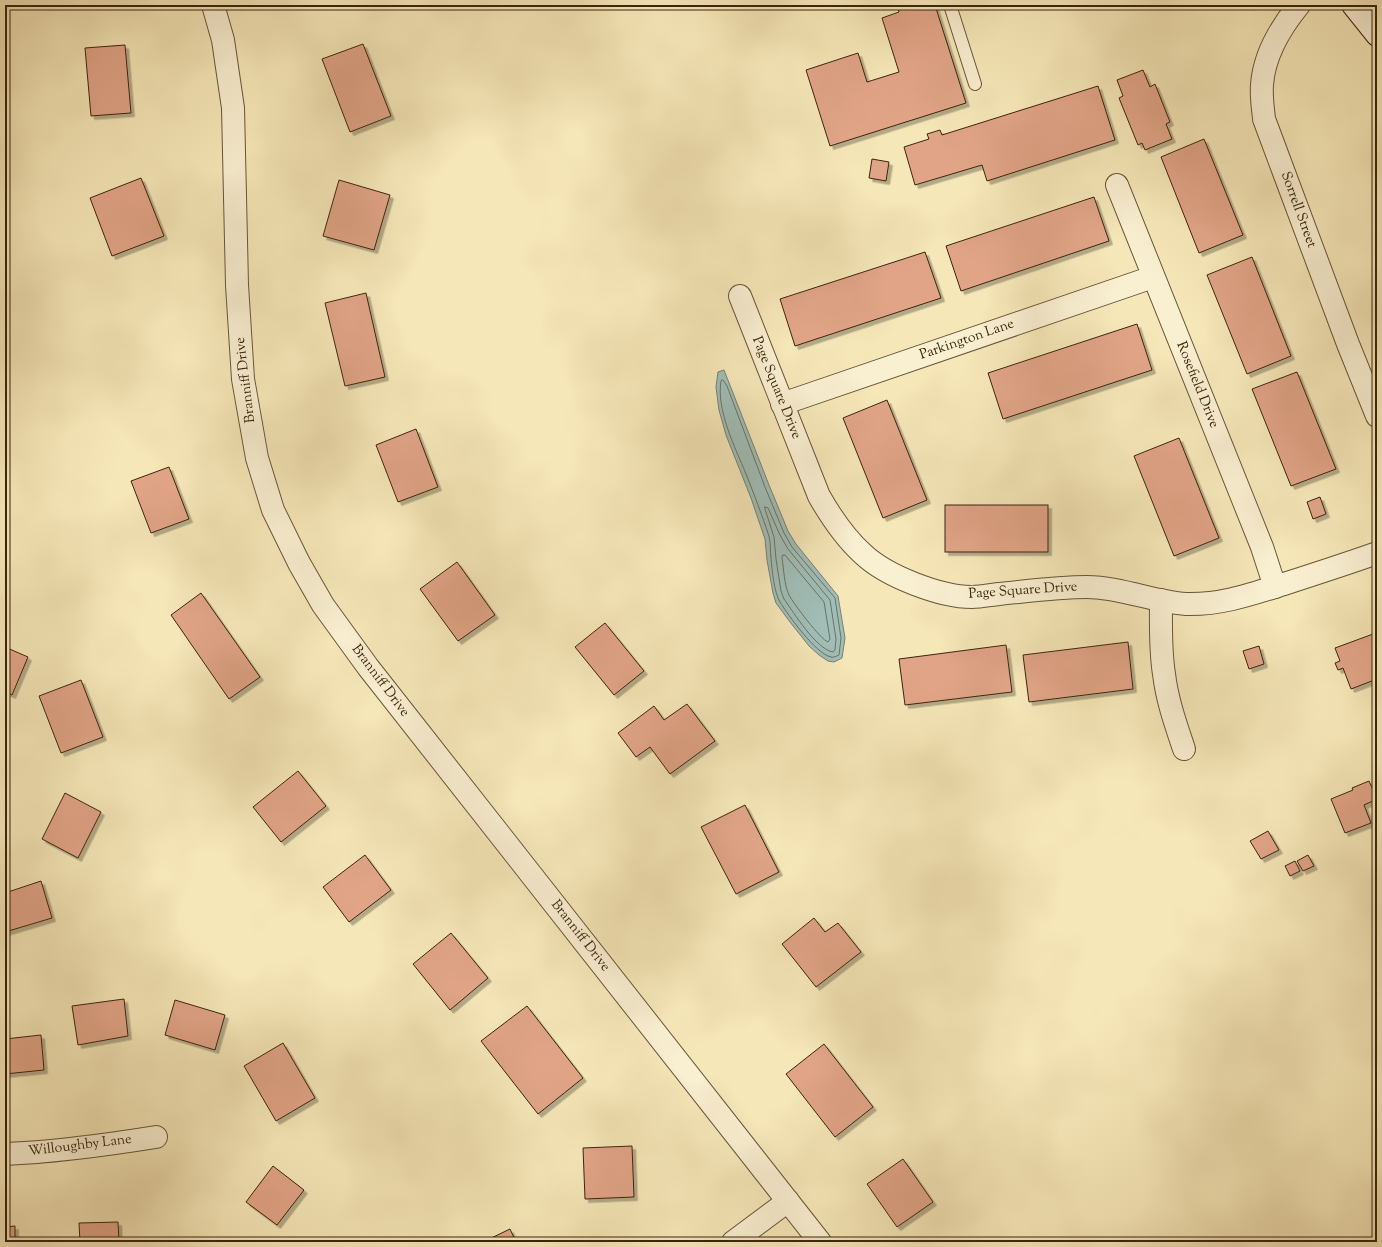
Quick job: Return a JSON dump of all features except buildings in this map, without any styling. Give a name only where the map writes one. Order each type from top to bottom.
[{"type":"street","name":"Branniff Drive","points":[[213,5],[223,40],[233,108],[237,285],[243,379],[257,458],[273,510],[286,538],[323,605],[368,667],[820,1242]]},
{"type":"street","name":"Sorrell Street","points":[[1299,5],[1287,19],[1276,38],[1268,59],[1262,83],[1264,119],[1345,337],[1377,416]]},
{"type":"street","points":[[1352,5],[1377,35]]},
{"type":"street","name":"Rosefield Drive","points":[[1117,184],[1259,541],[1275,587]]},
{"type":"street","name":"Parkington Lane","points":[[782,404],[1153,277]]},
{"type":"street","name":"Page Square Drive","points":[[740,296],[819,496],[837,526],[864,555],[895,574],[916,584],[944,593],[971,597],[1061,587],[1087,587],[1110,589],[1186,604],[1216,603],[1275,587],[1377,553]]},
{"type":"street","points":[[1161,600],[1161,640],[1164,674],[1171,706],[1184,749]]},
{"type":"street","name":"Willoughby Lane","points":[[5,1154],[79,1149],[156,1137]]},
{"type":"street","points":[[733,1242],[788,1201]]},
{"type":"lane","points":[[950,5],[975,84]]},
{"type":"water","points":[[724,370],[788,531],[796,544],[838,596],[845,638],[842,658],[834,662],[828,661],[809,646],[776,603],[767,560],[765,539],[751,498],[726,435],[719,410],[716,387],[718,372]]}]
